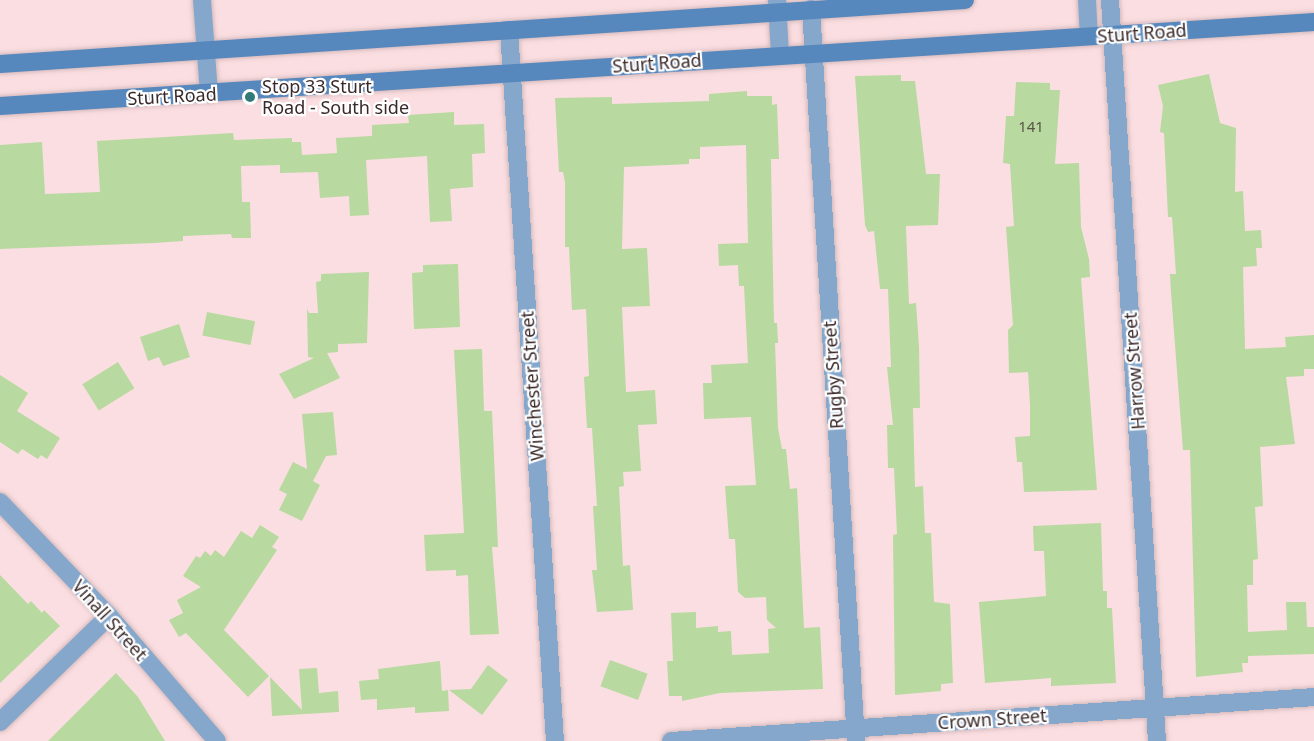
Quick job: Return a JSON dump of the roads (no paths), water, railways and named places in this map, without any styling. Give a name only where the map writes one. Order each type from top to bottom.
[{"type":"main road","points":[[0,64],[509,30],[777,6],[811,9],[965,0]]},
{"type":"main road","name":"Sturt Road","points":[[0,106],[1314,22]]},
{"type":"street","points":[[202,0],[209,94]]},
{"type":"street","points":[[1087,0],[1089,36]]},
{"type":"street","name":"Harrow Street","points":[[1110,0],[1157,741]]},
{"type":"street","points":[[777,6],[780,55]]},
{"type":"street","name":"Rugby Street","points":[[811,9],[856,735]]},
{"type":"street","name":"Winchester Street","points":[[509,30],[555,741]]},
{"type":"street","name":"Vinall Street","points":[[0,502],[109,616],[217,741]]},
{"type":"street","points":[[0,722],[109,616]]},
{"type":"street","name":"Crown Street","points":[[671,741],[856,735],[1155,708],[1314,697]]},
{"type":"place","name":"Stop 33 Sturt Road - South side","points":[[250,97]]}]
